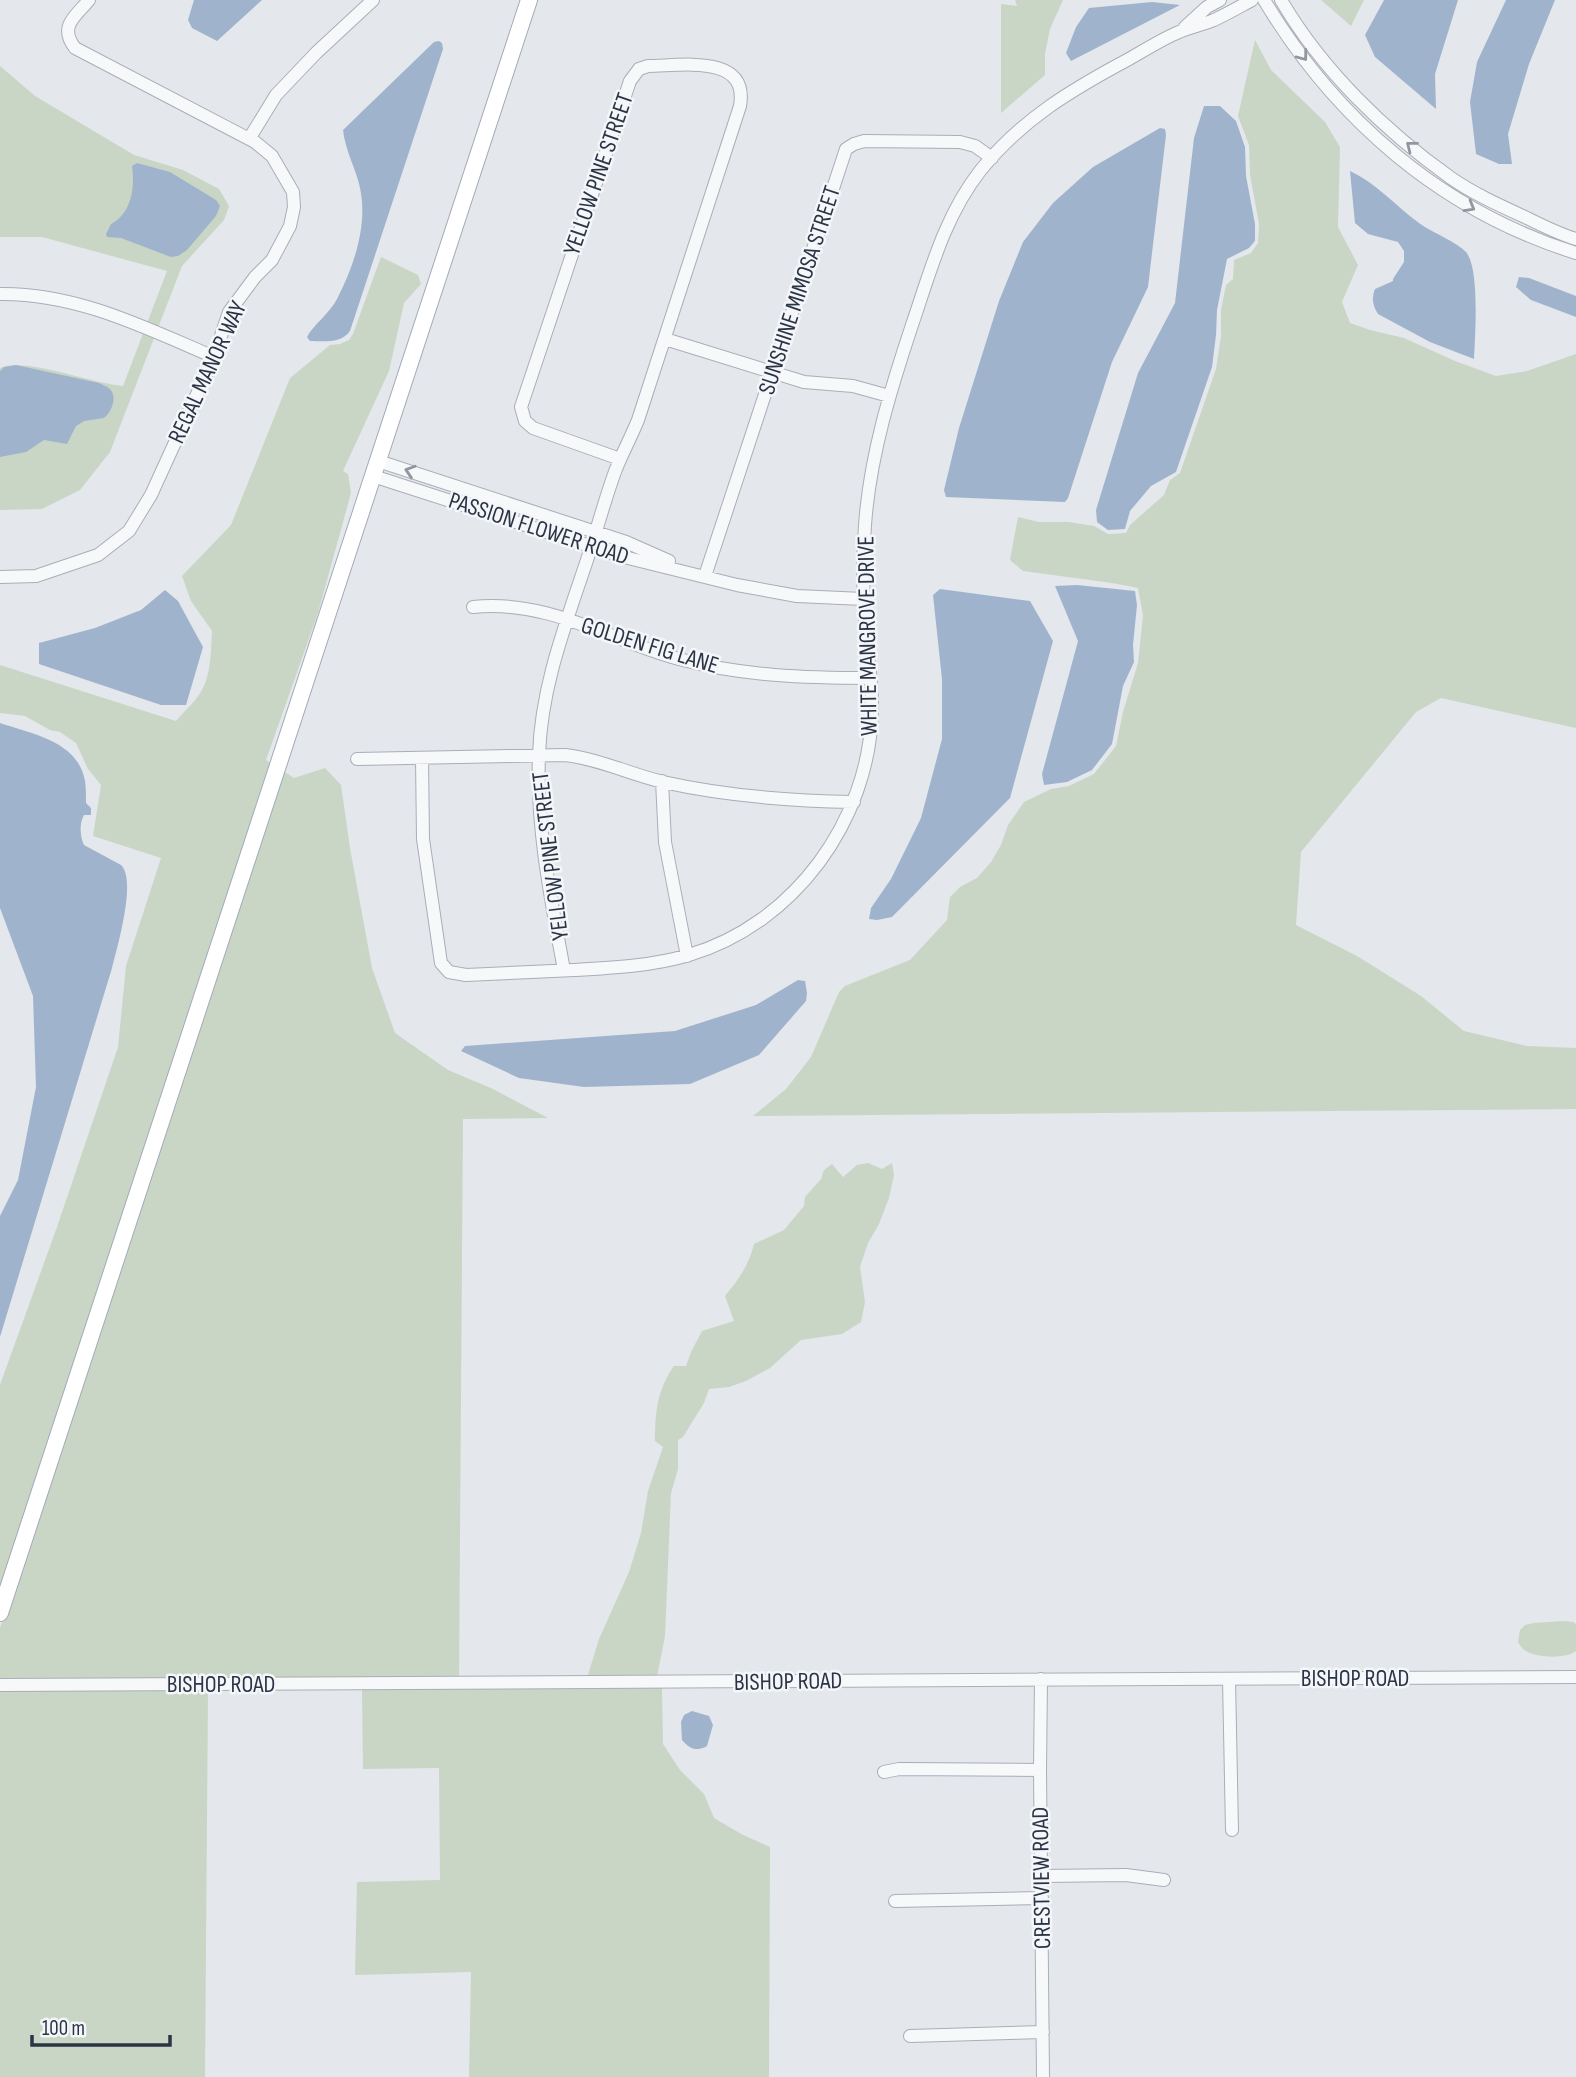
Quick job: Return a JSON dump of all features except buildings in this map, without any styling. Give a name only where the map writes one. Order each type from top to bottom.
[{"type":"main road","points":[[0,1613],[529,0]]},
{"type":"street","name":"REGAL MANOR WAY","points":[[0,577],[36,576],[98,555],[129,531],[151,495],[214,357],[229,312],[255,276],[277,252],[290,226],[294,207],[293,192],[272,156],[249,139],[75,48],[69,40],[68,30],[72,17],[89,0]]},
{"type":"street","points":[[249,139],[276,95],[373,0]]},
{"type":"street","name":"WHITE MANGROVE DRIVE","points":[[1181,31],[1207,7],[1220,0]]},
{"type":"street","name":"WHITE MANGROVE DRIVE","points":[[422,758],[423,839],[441,963],[449,972],[466,975],[564,971],[650,964],[687,956],[736,934],[794,891],[821,861],[854,802],[864,769],[871,731],[871,678],[863,599],[867,503],[889,396],[944,232],[966,191],[992,158],[1019,130],[1054,102],[1181,31],[1216,19],[1252,0]]},
{"type":"street","points":[[1264,0],[1330,92],[1379,142],[1447,194],[1491,219],[1576,253]]},
{"type":"street","points":[[1281,0],[1295,23],[1343,84],[1390,130],[1452,179],[1501,206],[1576,239]]},
{"type":"street","name":"YELLOW PINE STREET","points":[[564,971],[545,860],[540,810],[539,755],[549,683],[591,546],[620,459],[630,441],[665,340],[740,106],[739,75],[715,66],[648,66],[633,74],[523,402],[524,421],[533,428],[620,459]]},
{"type":"street","name":"SUNSHINE MIMOSA STREET","points":[[705,576],[846,149],[864,141],[953,141],[975,146],[992,158]]},
{"type":"street","points":[[0,295],[50,298],[91,307],[214,357]]},
{"type":"street","points":[[665,340],[804,382],[853,386],[889,396]]},
{"type":"street","name":"PASSION FLOWER ROAD","points":[[376,469],[596,532],[635,545],[705,576]]},
{"type":"street","name":"PASSION FLOWER ROAD","points":[[376,469],[624,557],[778,594],[863,599]]},
{"type":"street","name":"GOLDEN FIG LANE","points":[[473,607],[508,606],[546,612],[663,654],[726,669],[786,676],[871,678]]},
{"type":"street","points":[[357,760],[565,755],[662,781],[757,797],[854,802]]},
{"type":"street","points":[[662,781],[665,842],[687,956]]},
{"type":"street","name":"BISHOP ROAD","points":[[0,1685],[1576,1677]]},
{"type":"street","name":"CRESTVIEW ROAD","points":[[1041,1679],[1043,2077]]},
{"type":"street","points":[[1229,1679],[1232,1830]]},
{"type":"street","points":[[884,1772],[899,1769],[1040,1770]]},
{"type":"street","points":[[1041,1876],[1126,1875],[1164,1880]]},
{"type":"street","points":[[895,1901],[1042,1898]]},
{"type":"street","points":[[910,2036],[1043,2032]]},
{"type":"green space","points":[[1015,0],[1063,0],[1050,29],[1045,54],[1045,75],[1001,113],[1001,4],[1017,6]]},
{"type":"green space","points":[[1321,0],[1364,0],[1351,26]]},
{"type":"green space","points":[[1255,40],[1271,70],[1325,122],[1340,147],[1338,227],[1358,265],[1342,302],[1350,323],[1404,338],[1496,376],[1527,371],[1576,354],[1576,728],[1441,698],[1416,712],[1301,852],[1296,925],[1357,956],[1421,996],[1464,1031],[1527,1046],[1576,1048],[1576,1109],[753,1116],[786,1089],[811,1057],[839,992],[845,986],[910,960],[947,920],[950,897],[960,887],[977,878],[991,862],[1008,825],[1024,802],[1094,774],[1116,746],[1138,663],[1143,616],[1138,588],[1023,571],[1010,560],[1018,517],[1039,522],[1068,522],[1094,526],[1108,534],[1126,533],[1130,525],[1164,495],[1170,480],[1180,473],[1216,369],[1221,336],[1221,310],[1226,285],[1233,279],[1234,260],[1251,253],[1258,243],[1259,224],[1250,175],[1249,145],[1238,116]]},
{"type":"green space","points":[[0,66],[35,96],[134,155],[183,170],[219,189],[229,206],[224,220],[182,266],[110,452],[80,490],[42,509],[0,510],[0,368],[43,368],[123,386],[167,271],[42,237],[0,237]]},
{"type":"green space","points":[[381,257],[418,275],[421,284],[404,303],[389,371],[343,471],[348,474],[351,493],[318,613],[266,760],[273,765],[0,1597],[0,1385],[118,1047],[126,966],[161,858],[93,836],[101,785],[88,769],[76,743],[60,732],[50,730],[25,716],[0,713],[0,665],[176,721],[204,686],[212,631],[191,601],[182,576],[231,525],[290,378],[330,345],[349,340],[353,334]]},
{"type":"green space","points":[[325,768],[341,785],[372,968],[395,1033],[448,1070],[493,1089],[548,1118],[463,1119],[459,1678],[0,1680],[0,1628],[282,770],[294,778]]},
{"type":"green space","points":[[868,1163],[882,1169],[892,1163],[894,1175],[889,1198],[860,1267],[865,1302],[861,1322],[842,1334],[801,1340],[770,1368],[746,1381],[729,1387],[709,1389],[704,1403],[683,1437],[678,1440],[678,1469],[671,1493],[665,1636],[657,1677],[587,1678],[599,1639],[629,1572],[641,1533],[648,1491],[663,1447],[655,1441],[656,1421],[658,1402],[668,1375],[674,1366],[686,1366],[702,1331],[734,1321],[725,1296],[743,1272],[754,1244],[784,1230],[804,1206],[805,1197],[821,1179],[824,1170],[832,1164],[843,1177],[857,1165]]},
{"type":"green space","points":[[1563,1621],[1576,1624],[1576,1651],[1571,1654],[1551,1657],[1537,1655],[1525,1650],[1518,1642],[1520,1630],[1525,1625]]},
{"type":"green space","points":[[662,1688],[663,1744],[680,1770],[704,1794],[714,1818],[770,1847],[769,2077],[469,2077],[471,1972],[355,1975],[357,1882],[440,1880],[439,1768],[363,1769],[362,1689]]},
{"type":"green space","points":[[0,1690],[208,1690],[205,2077],[0,2077]]},
{"type":"water","points":[[194,0],[262,0],[217,41],[192,28],[188,20]]},
{"type":"water","points":[[1384,0],[1458,0],[1435,74],[1436,109],[1375,57],[1365,35]]},
{"type":"water","points":[[1506,0],[1555,0],[1529,64],[1508,134],[1512,164],[1499,164],[1476,154],[1470,102],[1477,62]]},
{"type":"water","points":[[1152,2],[1180,5],[1071,61],[1066,53],[1076,27],[1089,8]]},
{"type":"water","points":[[439,41],[443,49],[350,331],[337,340],[310,341],[307,337],[309,333],[334,304],[343,286],[361,231],[360,188],[343,130],[434,42]]},
{"type":"water","points":[[1204,106],[1220,106],[1236,121],[1245,147],[1255,241],[1249,248],[1227,259],[1217,310],[1212,367],[1176,472],[1151,486],[1130,511],[1125,529],[1108,530],[1097,522],[1096,510],[1138,373],[1175,303],[1194,138]]},
{"type":"water","points":[[1160,128],[1165,129],[1166,135],[1148,287],[1112,362],[1068,498],[1065,502],[946,497],[944,490],[959,428],[999,301],[1023,242],[1053,203],[1093,167]]},
{"type":"water","points":[[137,163],[170,172],[216,200],[220,206],[216,216],[187,250],[178,256],[171,257],[121,238],[107,237],[111,224],[128,206],[133,182],[132,166]]},
{"type":"water","points":[[1350,171],[1377,188],[1419,223],[1466,252],[1475,287],[1474,359],[1430,342],[1378,314],[1373,302],[1375,289],[1393,281],[1404,262],[1404,251],[1398,242],[1368,234],[1355,223]]},
{"type":"water","points":[[1519,277],[1529,278],[1576,296],[1576,317],[1531,300],[1516,287]]},
{"type":"water","points":[[16,365],[99,383],[109,388],[112,393],[111,409],[104,418],[84,421],[76,426],[67,444],[44,440],[26,452],[0,457],[0,371],[4,367]]},
{"type":"water","points":[[1077,585],[1135,591],[1137,605],[1134,662],[1123,686],[1112,744],[1092,770],[1067,782],[1044,785],[1042,774],[1078,641],[1055,586]]},
{"type":"water","points":[[940,589],[1030,601],[1053,641],[1010,798],[892,917],[869,919],[871,908],[891,879],[921,818],[942,739],[942,679],[933,595]]},
{"type":"water","points":[[165,590],[178,601],[203,647],[186,705],[161,705],[39,664],[39,643],[95,628],[141,610]]},
{"type":"water","points":[[0,723],[52,741],[63,748],[81,767],[86,803],[91,808],[91,815],[84,815],[81,822],[84,845],[121,865],[125,873],[127,899],[112,968],[0,1337],[0,1216],[18,1180],[36,1087],[33,996],[0,908]]},
{"type":"water","points":[[798,980],[805,981],[806,1001],[759,1055],[690,1084],[584,1087],[519,1078],[461,1051],[465,1046],[675,1031],[756,1005]]},
{"type":"water","points":[[692,1711],[709,1716],[713,1725],[707,1746],[700,1749],[691,1747],[682,1740],[681,1722],[684,1715]]}]
